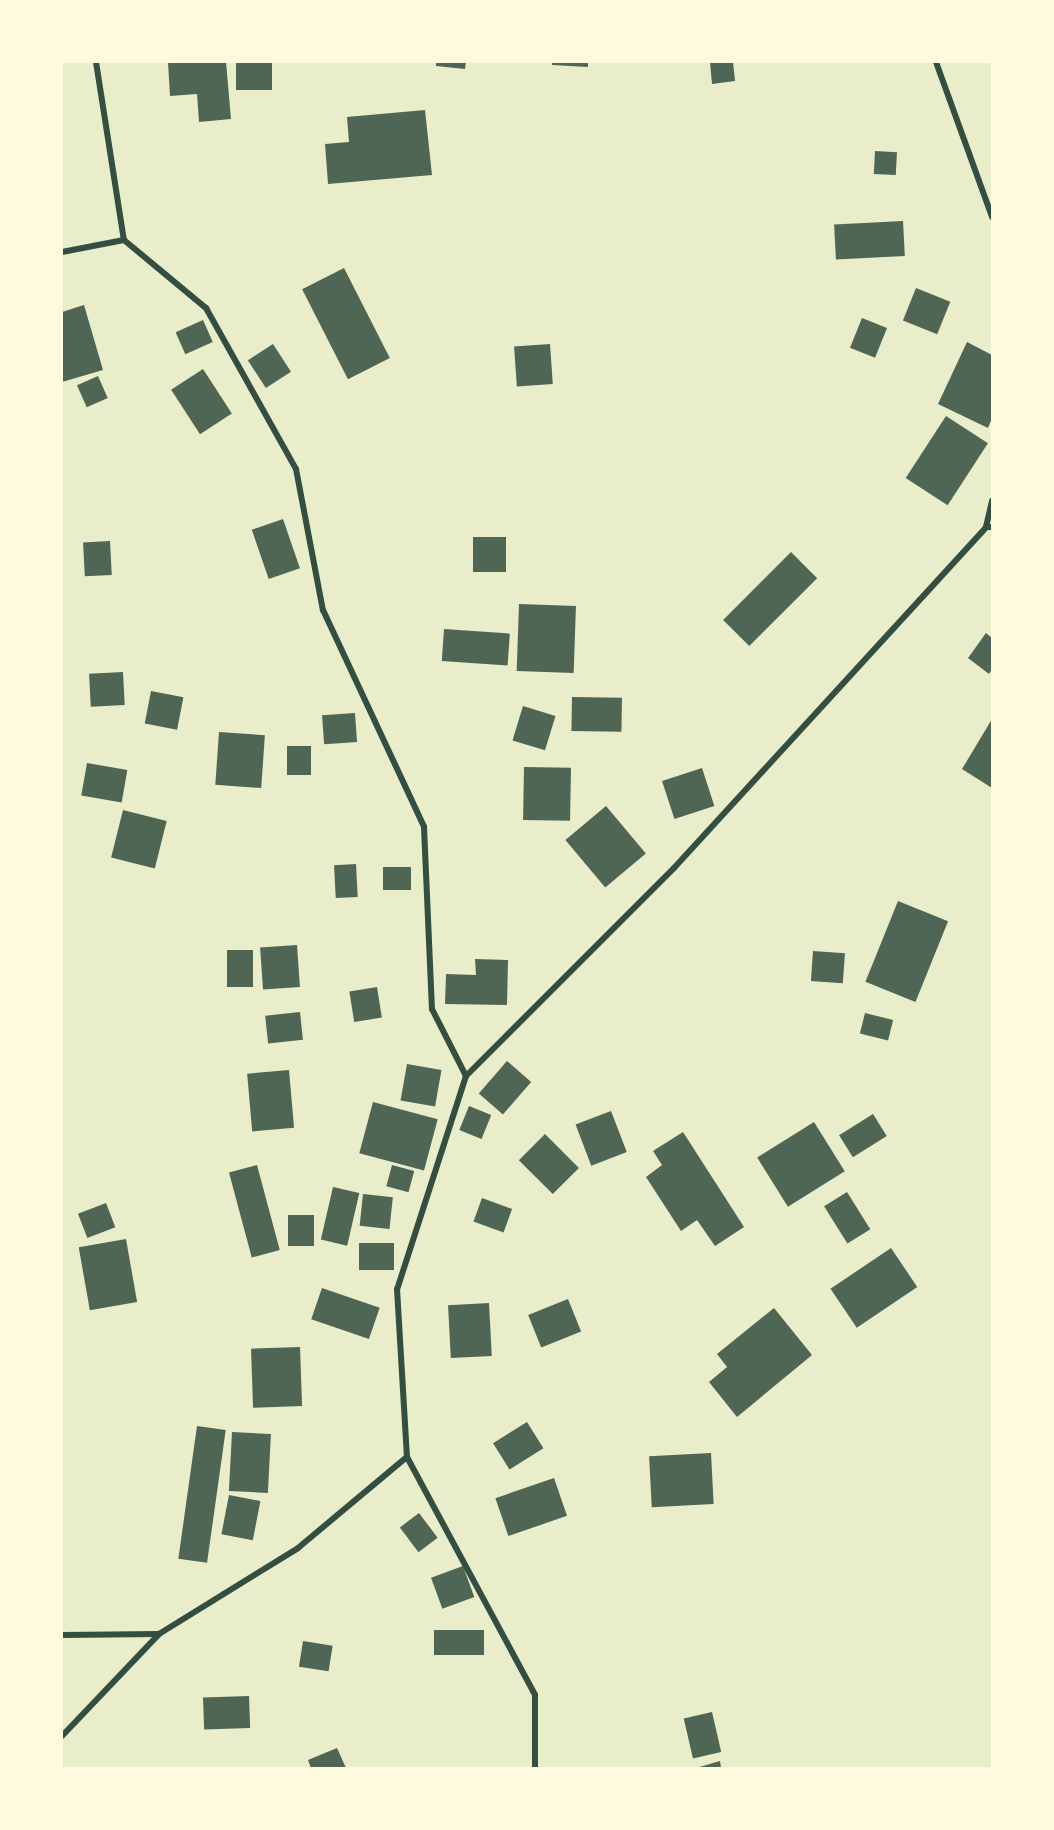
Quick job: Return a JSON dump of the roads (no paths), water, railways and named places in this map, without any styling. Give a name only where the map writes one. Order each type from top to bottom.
[{"type":"street","points":[[96,62],[123,240],[206,308],[296,470],[323,610],[424,827],[432,1010],[466,1076]]},
{"type":"street","points":[[936,62],[993,217]]},
{"type":"street","points":[[62,252],[123,240]]},
{"type":"street","points":[[535,1768],[535,1695],[407,1457],[397,1289],[466,1076],[674,868],[989,527],[993,501]]},
{"type":"street","points":[[62,1736],[159,1634],[298,1548],[407,1457]]},
{"type":"street","points":[[62,1635],[159,1634]]}]
